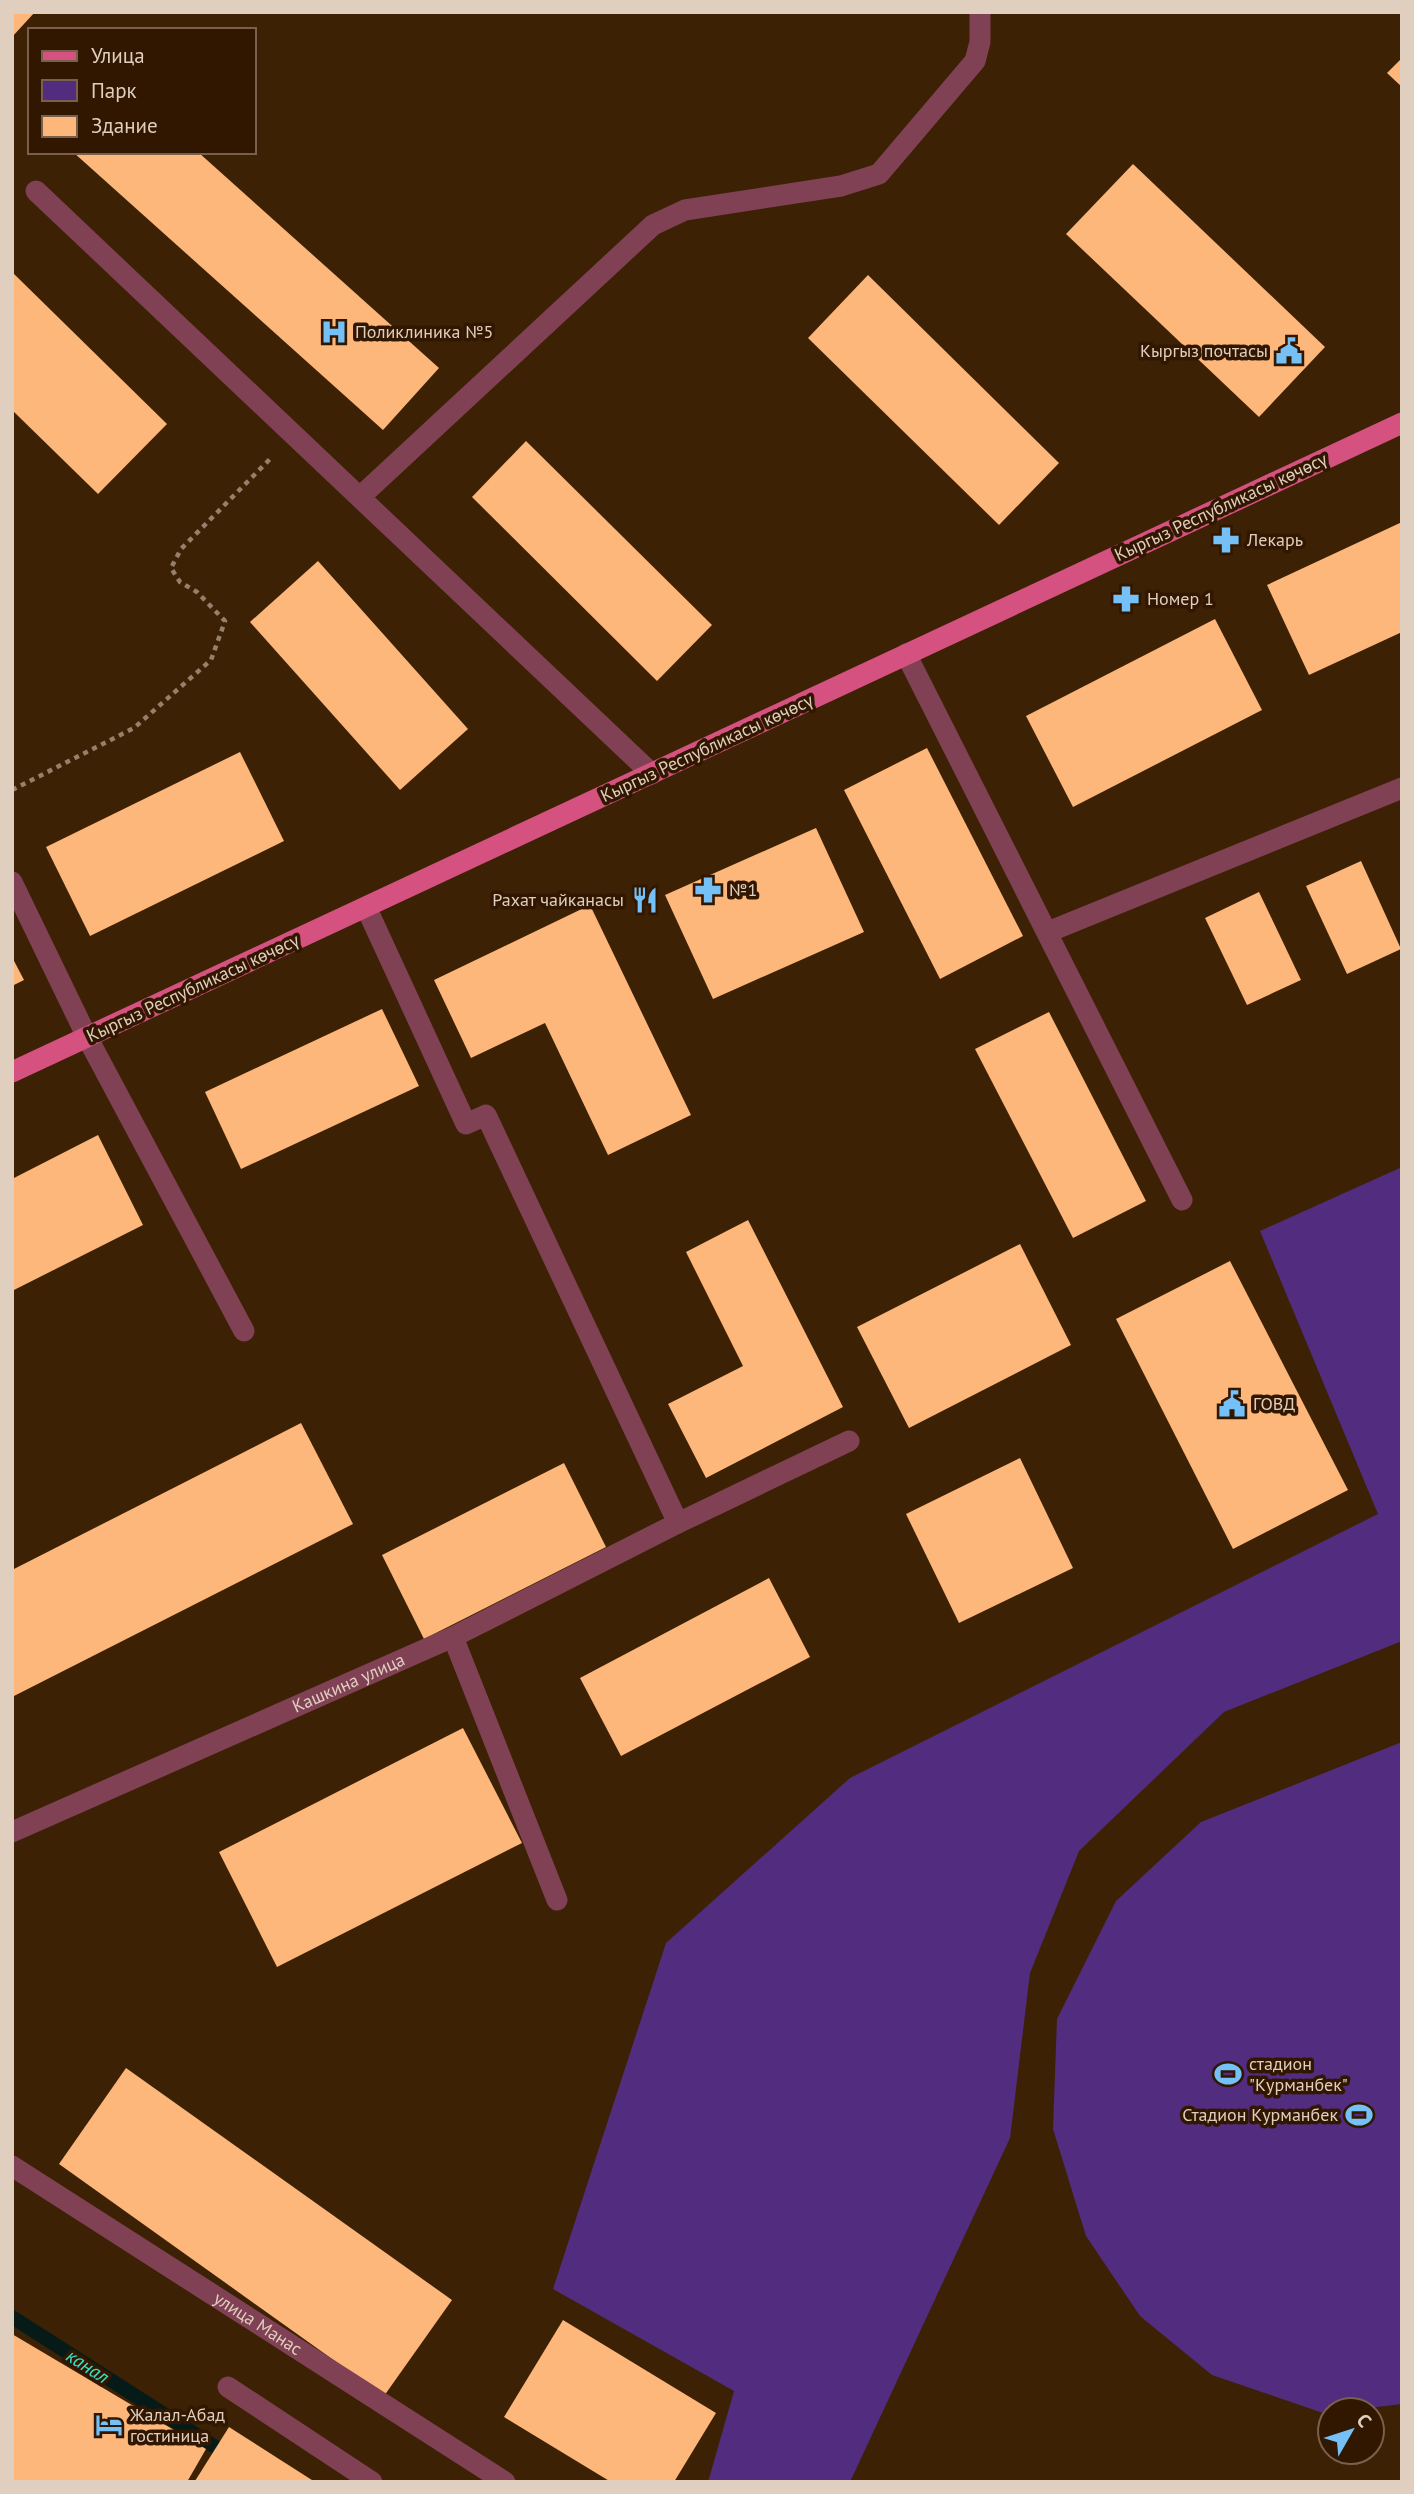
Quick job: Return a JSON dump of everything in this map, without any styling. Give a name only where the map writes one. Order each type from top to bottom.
[{"type":"main road","name":"Кыргыз Республикасы көчөсү","points":[[12,1072],[1402,423]]},
{"type":"street","points":[[360,498],[653,225],[685,210],[841,186],[879,174],[975,61],[981,42],[980,12]]},
{"type":"street","points":[[36,191],[652,774]]},
{"type":"street","points":[[906,654],[1182,1199]]},
{"type":"street","points":[[1048,933],[1402,788]]},
{"type":"street","points":[[12,882],[87,1037],[244,1331]]},
{"type":"street","points":[[366,907],[466,1124],[486,1115],[678,1523]]},
{"type":"street","name":"Кашкина улица","points":[[12,1832],[453,1637],[678,1523],[849,1441]]},
{"type":"street","points":[[453,1637],[557,1900]]},
{"type":"street","name":"улица Манас","points":[[12,2166],[505,2482]]},
{"type":"street","points":[[228,2387],[372,2482]]},
{"type":"path","points":[[12,790],[134,728],[211,660],[225,621],[197,592],[180,582],[171,568],[181,549],[294,435]]},
{"type":"green space","points":[[1402,1167],[1402,1641],[1224,1712],[1079,1851],[1030,1973],[1010,2138],[850,2482],[708,2482],[734,2391],[553,2289],[666,1943],[850,1778],[1378,1514],[1260,1231]]},
{"type":"green space","name":"стадион \"Курманбек\"","points":[[1402,1742],[1402,2404],[1386,2406],[1386,2396],[1316,2396],[1316,2411],[1212,2375],[1140,2316],[1086,2236],[1053,2129],[1057,2019],[1116,1901],[1201,1822]]},
{"type":"building","points":[[12,12],[35,12],[12,37]]},
{"type":"building","points":[[1402,58],[1402,87],[1387,73]]},
{"type":"building","points":[[75,154],[200,154],[439,368],[383,430]]},
{"type":"building","points":[[1133,164],[1325,347],[1259,417],[1066,234]]},
{"type":"building","points":[[12,272],[167,424],[98,494],[12,410]]},
{"type":"building","points":[[868,275],[1059,463],[999,525],[808,338]]},
{"type":"building","points":[[526,441],[712,625],[657,681],[472,497]]},
{"type":"building","points":[[1402,522],[1402,632],[1309,675],[1267,585]]},
{"type":"building","points":[[318,561],[468,729],[400,790],[250,622]]},
{"type":"building","points":[[1215,619],[1262,710],[1073,807],[1026,716]]},
{"type":"building","points":[[927,748],[1023,936],[940,979],[844,790]]},
{"type":"building","points":[[240,752],[284,841],[90,936],[46,847]]},
{"type":"building","points":[[816,828],[864,932],[713,999],[665,895]]},
{"type":"building","points":[[1361,861],[1401,949],[1347,974],[1306,886]]},
{"type":"building","points":[[1259,892],[1301,980],[1247,1005],[1205,918]]},
{"type":"building","points":[[590,905],[691,1115],[608,1155],[545,1023],[471,1058],[434,980]]},
{"type":"building","points":[[12,957],[24,980],[12,986]]},
{"type":"building","points":[[382,1009],[419,1086],[241,1169],[205,1092]]},
{"type":"building","points":[[1049,1012],[1146,1201],[1073,1238],[975,1049]]},
{"type":"building","points":[[98,1135],[143,1225],[12,1291],[12,1179]]},
{"type":"building","points":[[748,1220],[843,1407],[706,1478],[668,1404],[743,1366],[686,1252]]},
{"type":"building","points":[[1020,1244],[1071,1345],[909,1428],[857,1327]]},
{"type":"building","name":"ГОВД","points":[[1230,1261],[1348,1490],[1233,1549],[1116,1319]]},
{"type":"building","points":[[301,1423],[353,1524],[12,1697],[12,1570]]},
{"type":"building","points":[[1020,1458],[1073,1568],[959,1623],[906,1514]]},
{"type":"building","points":[[564,1463],[606,1547],[424,1639],[382,1555]]},
{"type":"building","points":[[769,1578],[810,1657],[621,1756],[580,1678]]},
{"type":"building","points":[[463,1728],[522,1843],[277,1967],[219,1852]]},
{"type":"building","points":[[126,2068],[452,2300],[384,2396],[59,2164]]},
{"type":"building","points":[[563,2320],[716,2413],[674,2482],[611,2482],[504,2417]]},
{"type":"building","name":"Жалал-Абад гостиница","points":[[12,2334],[206,2449],[187,2482],[12,2482]]},
{"type":"building","points":[[229,2427],[315,2482],[195,2481]]},
{"type":"waterway","name":"канал","points":[[12,2317],[231,2457]]},
{"type":"place","name":"Поликлиника №5","points":[[334,332]]},
{"type":"place","name":"Кыргыз почтасы","points":[[1289,351]]},
{"type":"place","name":"Лекарь","points":[[1226,540]]},
{"type":"place","name":"Номер 1","points":[[1126,599]]},
{"type":"place","name":"№1","points":[[708,890]]},
{"type":"place","name":"Рахат чайканасы","points":[[645,900]]},
{"type":"place","name":"ГОВД","points":[[1232,1404]]},
{"type":"place","name":"стадион \"Курманбек\"","points":[[1228,2074]]},
{"type":"place","name":"Стадион Курманбек","points":[[1359,2115]]},
{"type":"place","name":"Жалал-Абад гостиница","points":[[109,2425]]}]
